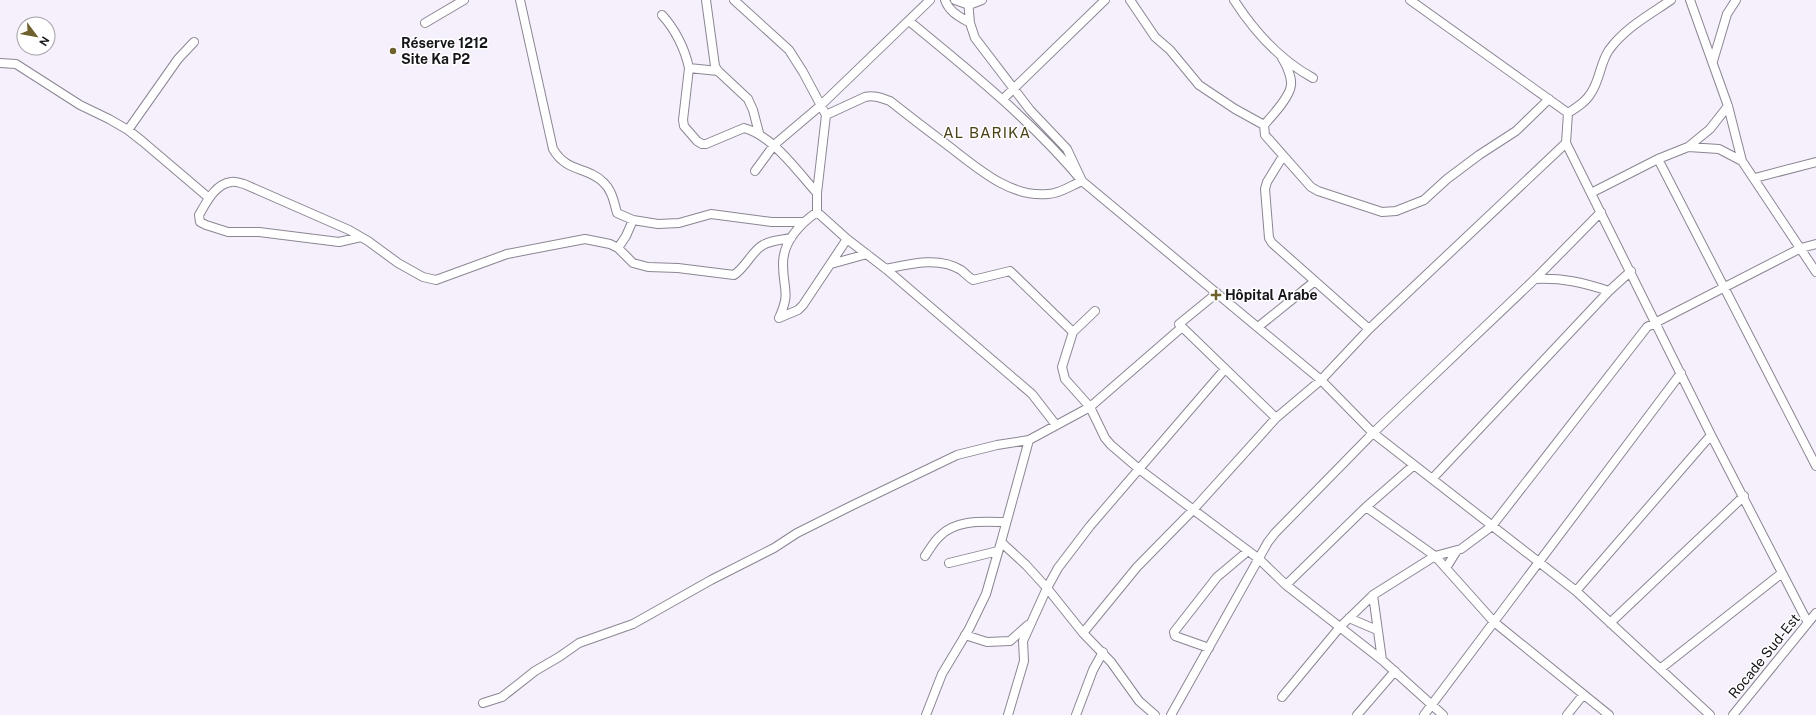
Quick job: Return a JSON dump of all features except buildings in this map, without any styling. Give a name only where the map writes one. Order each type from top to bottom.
[{"type":"street","points":[[425,23],[464,0]]},
{"type":"street","points":[[520,0],[554,149],[560,160],[603,182],[614,200],[617,213],[633,220],[658,224],[679,223],[711,214],[772,222],[803,222]]},
{"type":"street","points":[[706,0],[715,66],[718,71],[748,99],[753,110],[759,133]]},
{"type":"street","points":[[734,0],[789,50],[803,72],[826,116],[817,192],[817,212],[847,239],[886,269],[1032,394],[1056,425]]},
{"type":"street","points":[[755,171],[774,145],[820,106],[930,0]]},
{"type":"street","points":[[945,0],[947,6],[954,13],[970,23]]},
{"type":"street","points":[[955,0],[969,2],[982,0]]},
{"type":"street","points":[[1003,99],[1105,0]]},
{"type":"street","points":[[1130,0],[1155,37],[1170,50],[1200,85],[1235,109],[1264,125]]},
{"type":"street","points":[[1235,0],[1247,21],[1286,64],[1291,85],[1286,95],[1264,125],[1265,135],[1311,187],[1318,191],[1382,212],[1396,212],[1424,200],[1447,179],[1479,155],[1516,131],[1549,100]]},
{"type":"street","points":[[1410,0],[1568,114]]},
{"type":"street","points":[[1671,0],[1638,21],[1621,36],[1609,51],[1603,61],[1592,93],[1584,102],[1568,114],[1566,143],[1631,271],[1711,435],[1744,496],[1808,623]]},
{"type":"street","points":[[1690,0],[1728,106],[1742,161],[1755,178],[1816,272]]},
{"type":"street","points":[[1713,61],[1727,14],[1736,0]]},
{"type":"street","points":[[969,2],[970,23],[976,38],[1030,110],[1067,149],[1082,181]]},
{"type":"street","points":[[662,15],[670,24],[689,68],[683,120],[684,126],[697,141],[706,144],[744,128],[759,133],[774,145],[817,192]]},
{"type":"street","points":[[909,21],[1003,99],[1056,149],[1082,181],[1321,380],[1373,433],[1576,591],[1710,715]]},
{"type":"street","points":[[128,130],[178,59],[194,42]]},
{"type":"street","points":[[1282,58],[1313,78]]},
{"type":"street","points":[[0,62],[16,64],[80,105],[128,130],[209,198]]},
{"type":"street","points":[[689,68],[718,71]]},
{"type":"street","points":[[826,116],[865,97],[881,97],[890,101],[977,168],[995,180],[1015,189],[1036,194],[1050,194],[1082,181]]},
{"type":"street","points":[[1591,193],[1688,147],[1710,129],[1728,106]]},
{"type":"street","points":[[1084,634],[1137,567],[1192,510],[1276,418],[1321,380],[1369,329],[1566,143]]},
{"type":"street","points":[[1688,147],[1719,149],[1742,161]]},
{"type":"street","points":[[1284,156],[1267,182],[1265,189],[1267,233],[1272,243],[1369,329]]},
{"type":"street","points":[[1658,160],[1816,466]]},
{"type":"street","points":[[1755,178],[1816,162]]},
{"type":"street","points":[[361,237],[339,242],[259,232],[228,232],[200,222],[199,216],[209,198],[219,188],[231,182],[244,184],[317,215],[361,237],[398,263],[423,277],[436,280],[506,254],[585,239],[610,244],[618,248],[632,263],[648,267],[678,268],[734,275],[746,265],[765,243],[791,238]]},
{"type":"street","points":[[817,212],[803,222],[791,238],[783,262],[787,294],[784,306],[778,318],[798,310],[803,305],[847,239]]},
{"type":"street","points":[[1171,715],[1268,542],[1275,533],[1373,433],[1535,279],[1601,212]]},
{"type":"street","points":[[618,248],[626,236],[633,220]]},
{"type":"street","points":[[1282,697],[1340,627],[1373,595],[1435,556],[1456,552],[1484,534],[1492,526],[1647,328],[1801,248],[1816,244]]},
{"type":"street","points":[[831,264],[867,254]]},
{"type":"street","points":[[886,269],[912,263],[937,263],[960,270],[973,280],[1010,271],[1073,332]]},
{"type":"street","points":[[1545,269],[1557,278]]},
{"type":"street","points":[[1432,479],[1609,291],[1631,271]]},
{"type":"street","points":[[1535,279],[1557,278],[1580,282],[1609,291]]},
{"type":"street","points":[[1258,327],[1315,281]]},
{"type":"street","points":[[1179,324],[1217,293]]},
{"type":"street","points":[[1095,311],[1073,332],[1062,367],[1065,379],[1090,407],[1105,438],[1111,445],[1139,469],[1248,551],[1286,585],[1382,660],[1443,715]]},
{"type":"street","points":[[1179,324],[1276,418]]},
{"type":"street","points":[[483,703],[502,697],[535,671],[580,643],[633,624],[711,580],[774,548],[798,532],[857,503],[957,455],[997,445],[1029,440],[1090,407],[1181,328],[1179,324]]},
{"type":"street","points":[[1008,715],[1024,661],[1023,641],[1047,588],[1058,568],[1073,547],[1225,369]]},
{"type":"street","points":[[1424,715],[1681,373]]},
{"type":"street","points":[[1576,591],[1711,435]]},
{"type":"street","points":[[926,715],[942,674],[965,635],[986,594],[1029,440]]},
{"type":"street","points":[[1286,585],[1414,464]]},
{"type":"street","points":[[1610,623],[1744,496]]},
{"type":"street","points":[[1366,508],[1435,556],[1494,622],[1609,715]]},
{"type":"street","points":[[925,556],[939,536],[948,529],[969,522],[1005,522]]},
{"type":"street","points":[[1001,542],[1026,564],[1084,634],[1103,652],[1139,701],[1155,715]]},
{"type":"street","points":[[949,563],[998,551]]},
{"type":"street","points":[[1209,648],[1175,636],[1174,632],[1217,577],[1248,551]]},
{"type":"street","points":[[1446,568],[1456,552]]},
{"type":"street","points":[[1660,669],[1782,573]]},
{"type":"street","points":[[1373,595],[1382,660]]},
{"type":"street","name":"Rocade Sud-Est","points":[[1733,715],[1816,613]]},
{"type":"street","points":[[1349,618],[1377,630]]},
{"type":"street","points":[[965,635],[987,642],[1010,641],[1032,622]]},
{"type":"street","points":[[1076,715],[1093,670],[1103,652]]},
{"type":"street","points":[[1357,715],[1394,671]]},
{"type":"street","points":[[1567,715],[1583,695]]},
{"type":"place","name":"Réserve 1212 Site Ka P2","points":[[393,51]]},
{"type":"place","name":"Hôpital Arabe","points":[[1216,295]]},
{"type":"district","name":"AL BARIKA","points":[[987,132]]}]
